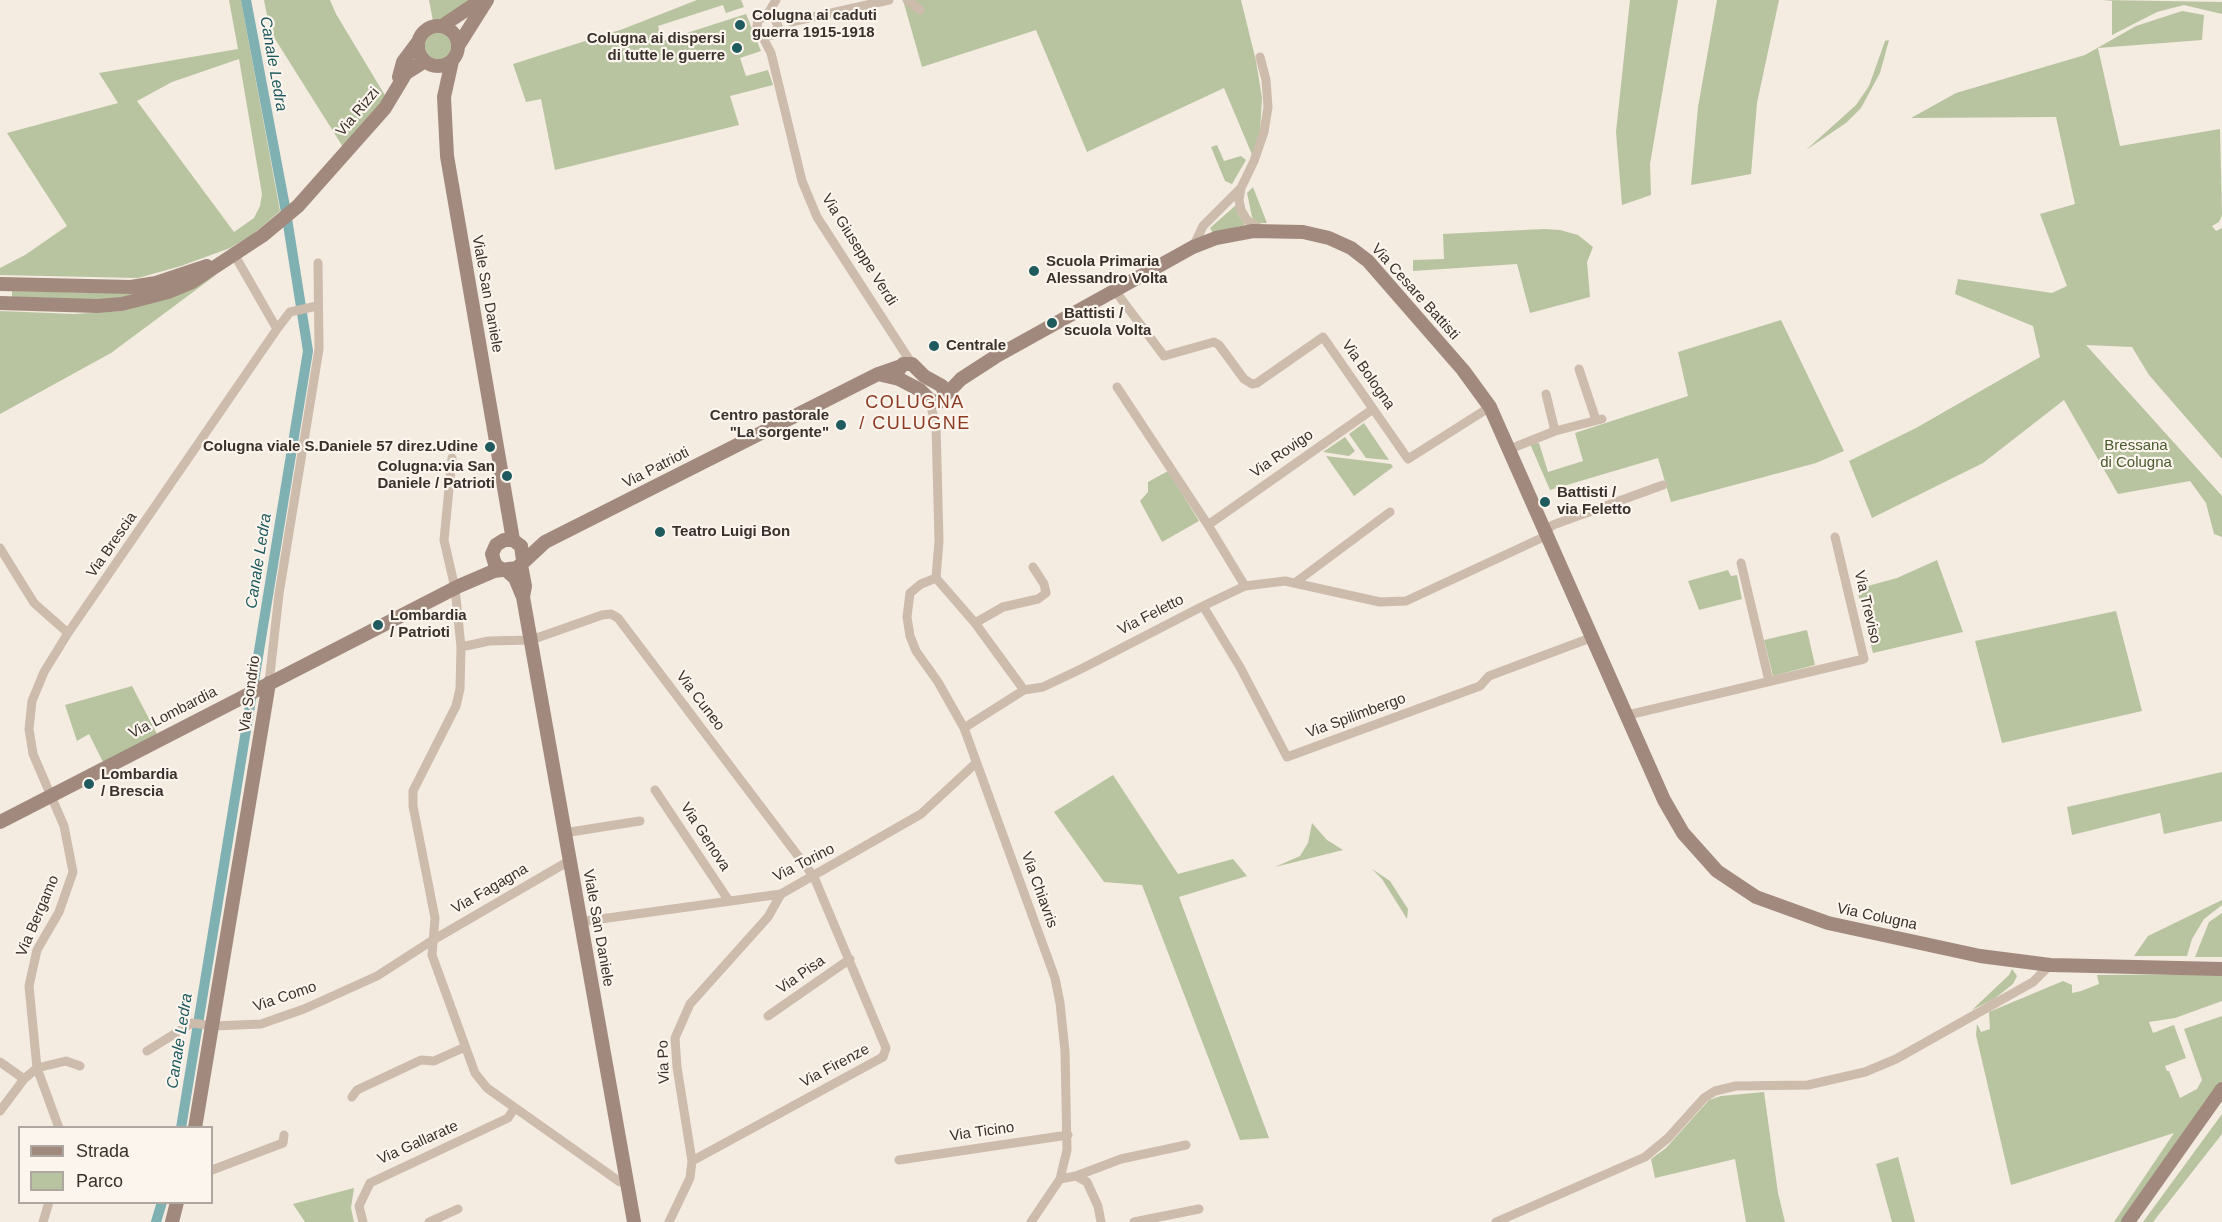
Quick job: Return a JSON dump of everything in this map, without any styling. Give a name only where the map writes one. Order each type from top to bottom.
[{"type":"street","points":[[418,42],[427,30],[442,26],[482,0]]},
{"type":"street","name":"Viale San Daniele","points":[[444,98],[452,61],[458,46],[487,0]]},
{"type":"street","points":[[775,1],[767,15],[757,23],[759,31],[772,30],[791,21],[889,0]]},
{"type":"street","points":[[907,0],[920,10]]},
{"type":"street","points":[[767,15],[772,30]]},
{"type":"street","points":[[442,26],[453,32],[458,46]]},
{"type":"street","name":"Via Giuseppe Verdi","points":[[772,30],[771,53],[800,173],[813,208],[904,365]]},
{"type":"street","name":"Viale San Daniele","points":[[418,42],[419,54],[438,75],[444,98],[447,156],[506,495],[511,542],[522,563],[524,597],[531,640],[579,922],[634,1222]]},
{"type":"street","name":"Via Rizzi","points":[[396,90],[403,62],[418,42]]},
{"type":"street","points":[[1260,57],[1266,80],[1267,116],[1254,161],[1241,188],[1239,200],[1247,220],[1266,231]]},
{"type":"street","points":[[428,63],[441,66],[452,61]]},
{"type":"street","name":"Via Rizzi","points":[[234,254],[280,222],[298,206],[385,108],[406,73],[428,63]]},
{"type":"street","points":[[1193,247],[1203,226],[1241,188]]},
{"type":"street","name":"Via Cesare Battisti","points":[[939,394],[995,357],[1116,292],[1193,247],[1239,233],[1266,231],[1303,232],[1329,238],[1351,248],[1368,261],[1463,370],[1490,407],[1628,715]]},
{"type":"street","points":[[234,254],[192,282],[145,299],[98,306],[3,303],[3,284],[131,287],[177,277],[234,254]]},
{"type":"street","points":[[234,254],[277,328]]},
{"type":"street","name":"Via Sondrio","points":[[195,1126],[319,349],[315,306],[318,263]]},
{"type":"street","name":"Via Bologna","points":[[1116,292],[1164,356],[1214,342],[1219,345],[1244,379],[1252,384],[1257,383],[1323,337],[1408,459],[1414,458],[1490,407]]},
{"type":"street","name":"Via Brescia","points":[[50,794],[33,754],[30,715],[32,701],[44,672],[68,633],[285,316],[298,309],[315,306]]},
{"type":"street","points":[[904,365],[920,390],[939,394]]},
{"type":"street","points":[[904,365],[924,376],[939,394],[936,421],[939,541],[936,578],[975,623],[1024,690]]},
{"type":"street","name":"Via Patrioti","points":[[505,570],[522,563],[544,542],[878,374],[904,365]]},
{"type":"street","points":[[1510,449],[1555,431],[1599,420],[1579,369]]},
{"type":"street","points":[[1117,387],[1208,525],[1245,586]]},
{"type":"street","points":[[1546,394],[1555,431]]},
{"type":"street","name":"Via Rovigo","points":[[1208,525],[1373,409]]},
{"type":"street","points":[[452,458],[444,540],[457,587],[461,647],[460,689],[456,706],[413,791],[413,806],[435,918],[430,942],[432,955],[475,1073],[487,1088],[620,1182],[626,1181]]},
{"type":"street","points":[[1547,533],[1553,525],[1663,485]]},
{"type":"street","points":[[1296,582],[1390,512]]},
{"type":"street","name":"Via Feletto","points":[[964,728],[1024,690],[1043,687],[1245,586],[1264,582],[1296,582],[1380,602],[1406,601],[1547,533]]},
{"type":"street","name":"Via Treviso","points":[[1628,715],[1864,659],[1835,537]]},
{"type":"street","name":"Via Patrioti","points":[[511,542],[544,542]]},
{"type":"street","name":"Via Lombardia","points":[[457,587],[492,554],[511,542]]},
{"type":"street","points":[[0,548],[34,603],[68,633]]},
{"type":"street","name":"Viale San Daniele","points":[[492,554],[495,564],[514,578],[524,597]]},
{"type":"street","points":[[1741,563],[1769,681]]},
{"type":"street","points":[[975,623],[1003,607],[1038,599],[1046,592],[1044,584],[1033,567]]},
{"type":"street","name":"Via Lombardia","points":[[0,822],[50,794],[457,587],[505,570]]},
{"type":"street","name":"Via Chiavris","points":[[936,578],[913,589],[908,600],[907,617],[910,636],[916,651],[938,682],[964,728],[1055,978],[1065,1051],[1068,1135],[1065,1166],[1060,1179],[1031,1222]]},
{"type":"street","name":"Via Spilimbergo","points":[[1203,606],[1240,667],[1287,757],[1480,686],[1488,676],[1593,637]]},
{"type":"street","name":"Via Cuneo","points":[[531,640],[602,615],[610,614],[618,618],[814,877]]},
{"type":"street","points":[[461,647],[489,641],[531,640]]},
{"type":"street","name":"Via Colugna","points":[[1628,715],[1664,800],[1683,833],[1705,860],[1735,885],[1779,907],[1828,923],[1980,956],[2050,965],[2222,969]]},
{"type":"street","name":"Via Torino","points":[[579,922],[781,894],[921,814],[976,763]]},
{"type":"street","name":"Via Genova","points":[[655,790],[729,901]]},
{"type":"street","name":"Via Bergamo","points":[[50,794],[68,842],[73,872],[59,912],[37,950],[29,986],[37,1068],[58,1126]]},
{"type":"street","points":[[564,833],[640,821]]},
{"type":"street","name":"Via Fagagna","points":[[430,942],[569,861]]},
{"type":"street","name":"Via Firenze","points":[[692,1161],[883,1057],[886,1048],[814,877]]},
{"type":"street","name":"Via Po","points":[[669,1222],[690,1178],[692,1161],[677,1067],[675,1038],[690,1004],[768,917],[781,894]]},
{"type":"street","name":"Via Como","points":[[147,1051],[192,1023],[210,1026],[261,1024],[304,1009],[377,976],[430,942]]},
{"type":"street","name":"Via Pisa","points":[[768,1016],[850,959]]},
{"type":"street","points":[[1500,1222],[1646,1157],[1668,1138],[1704,1098],[1715,1091],[1736,1086],[1808,1085],[1865,1072],[1896,1059],[2033,982],[2050,965]]},
{"type":"street","points":[[352,1097],[357,1090],[422,1060],[434,1061],[465,1047]]},
{"type":"street","points":[[0,1111],[24,1079],[37,1068],[66,1061],[80,1066]]},
{"type":"street","points":[[0,1062],[24,1079]]},
{"type":"street","points":[[2128,1222],[2222,1089]]},
{"type":"street","name":"Via Gallarate","points":[[363,1222],[359,1206],[370,1183],[508,1119],[514,1109]]},
{"type":"street","name":"Via Ticino","points":[[899,1160],[1068,1135]]},
{"type":"street","points":[[213,1170],[283,1143],[284,1136]]},
{"type":"street","points":[[1060,1179],[1076,1176],[1121,1159],[1186,1145]]},
{"type":"street","points":[[1076,1176],[1087,1182],[1098,1206],[1101,1222]]},
{"type":"street","points":[[43,1222],[49,1204]]},
{"type":"street","points":[[172,1222],[177,1204]]},
{"type":"street","points":[[429,1222],[458,1209]]},
{"type":"street","points":[[1134,1222],[1199,1209]]},
{"type":"green space","points":[[229,0],[241,0],[280,211],[252,235],[230,248],[181,266],[138,278],[0,275],[0,268],[25,255],[67,226],[7,133],[118,103],[99,73],[238,49]],"holes":[[[239,59],[262,194],[260,206],[254,218],[234,232],[137,101],[172,82]]]},
{"type":"green space","points":[[264,0],[330,0],[336,14],[386,97],[343,147],[270,31]]},
{"type":"green space","points":[[429,0],[474,0],[452,16],[433,21]]},
{"type":"green space","points":[[697,0],[741,0],[744,7],[726,13],[723,5],[658,26],[662,41],[746,14],[761,51],[740,58],[746,76],[768,70],[773,85],[730,96],[739,125],[555,170],[541,99],[526,102],[513,64],[623,29]]},
{"type":"green space","points":[[903,0],[1241,0],[1256,61],[1262,98],[1260,132],[1253,157],[1224,88],[1087,152],[1036,30],[922,67]]},
{"type":"green space","points":[[1630,0],[1678,0],[1650,164],[1651,195],[1622,205],[1616,132]]},
{"type":"green space","points":[[1717,0],[1779,0],[1757,103],[1751,174],[1691,185],[1698,107]]},
{"type":"green space","points":[[2103,0],[2222,2],[2222,14],[2184,5],[2157,12],[2112,35],[2112,1]]},
{"type":"green space","name":"Bressana di Colugna","points":[[2182,11],[2204,15],[2202,40],[2098,48],[2120,146],[2220,129],[2222,215],[2219,222],[2212,226],[2216,231],[2222,228],[2222,459],[2149,375],[2132,347],[2086,345],[2222,496],[2222,537],[2214,534],[2206,503],[2190,481],[2118,494],[2064,400],[1983,463],[1872,518],[1849,461],[1916,428],[2040,357],[2033,326],[1955,294],[1958,279],[2052,293],[2067,286],[2040,214],[2075,204],[2056,117],[1911,118],[1956,93],[2085,55],[2136,26]]},
{"type":"green space","points":[[438,33],[448,36],[451,46],[448,56],[438,59],[428,56],[425,46],[428,36]]},
{"type":"green space","points":[[1889,40],[1880,73],[1861,108],[1846,123],[1806,150],[1856,105],[1869,86],[1885,41]]},
{"type":"green space","points":[[1217,145],[1224,161],[1241,156],[1246,160],[1232,184],[1225,181],[1211,147]]},
{"type":"green space","points":[[1253,187],[1267,223],[1256,223],[1252,217],[1247,193]]},
{"type":"green space","points":[[1236,205],[1238,214],[1245,225],[1213,233],[1210,228]]},
{"type":"green space","points":[[1544,229],[1578,235],[1593,247],[1587,262],[1590,297],[1530,313],[1517,264],[1413,271],[1413,260],[1444,259],[1443,234]]},
{"type":"green space","points":[[216,275],[111,353],[0,414],[0,311],[74,314],[123,311],[180,294]]},
{"type":"green space","points":[[167,286],[108,301],[12,297],[12,291],[110,293]]},
{"type":"green space","points":[[1781,320],[1844,451],[1816,463],[1671,502],[1658,458],[1550,490],[1530,444],[1539,443],[1548,472],[1583,461],[1575,433],[1688,396],[1678,352]]},
{"type":"green space","points":[[1364,423],[1389,460],[1366,458],[1349,434]]},
{"type":"green space","points":[[1345,437],[1355,451],[1349,456],[1323,452]]},
{"type":"green space","points":[[1326,456],[1391,464],[1393,467],[1354,496]]},
{"type":"green space","points":[[1168,471],[1199,521],[1162,542],[1140,501],[1148,492],[1148,482]]},
{"type":"green space","points":[[1937,560],[1963,632],[1873,653],[1857,589],[1897,578]]},
{"type":"green space","points":[[1728,570],[1731,576],[1737,575],[1742,599],[1699,610],[1688,581]]},
{"type":"green space","points":[[2116,611],[2142,711],[2002,743],[1975,641]]},
{"type":"green space","points":[[1807,630],[1815,665],[1773,676],[1764,640]]},
{"type":"green space","points":[[132,686],[157,734],[103,762],[89,734],[77,741],[65,705]]},
{"type":"green space","points":[[2222,772],[2222,821],[2164,834],[2160,813],[2072,835],[2067,807]]},
{"type":"green space","points":[[1113,775],[1178,874],[1233,859],[1247,876],[1179,897],[1269,1138],[1240,1140],[1142,885],[1104,882],[1054,812]]},
{"type":"green space","points":[[1312,823],[1327,840],[1343,850],[1275,867],[1300,856],[1308,843]]},
{"type":"green space","points":[[1372,869],[1390,881],[1408,909],[1407,919],[1382,879]]},
{"type":"green space","points":[[2222,900],[2222,905],[2204,919],[2192,939],[2187,956],[2134,956],[2148,936]]},
{"type":"green space","points":[[2222,913],[2222,957],[2195,957],[2209,922]]},
{"type":"green space","points":[[2012,969],[2017,976],[2013,984],[1994,999],[1972,1010],[2009,975]]},
{"type":"green space","points":[[2222,974],[2222,1001],[2175,1018],[2149,1022],[2153,1033],[2174,1025],[2186,1058],[2165,1066],[2180,1098],[2197,1089],[2202,1080],[2184,1029],[2222,1016],[2222,1083],[2123,1222],[2114,1222],[2174,1133],[2011,1185],[1976,1035],[1977,1024],[1981,1032],[1990,1029],[1989,1012],[2063,981],[2072,985],[2072,993],[2081,991],[2099,984],[2097,975]]},
{"type":"green space","points":[[1764,1092],[1778,1193],[1785,1222],[1746,1222],[1735,1159],[1655,1178],[1651,1159],[1666,1148],[1709,1100],[1721,1096]]},
{"type":"green space","points":[[2222,1114],[2222,1134],[2153,1222],[2143,1222]]},
{"type":"green space","points":[[1898,1157],[1915,1222],[1892,1222],[1876,1164]]},
{"type":"green space","points":[[354,1188],[351,1208],[354,1222],[305,1222],[293,1204]]},
{"type":"waterway","name":"Canale Ledra","points":[[181,1126],[308,351],[286,212],[246,0]]},
{"type":"waterway","name":"Canale Ledra","points":[[156,1222],[161,1204]]},
{"type":"place","name":"Colugna ai caduti guerra 1915-1918","points":[[740,25]]},
{"type":"place","name":"Colugna ai dispersi di tutte le guerre","points":[[737,48]]},
{"type":"place","name":"Scuola Primaria Alessandro Volta","points":[[1034,271]]},
{"type":"place","name":"Battisti / scuola Volta","points":[[1052,323]]},
{"type":"place","name":"Centrale","points":[[934,346]]},
{"type":"place","name":"Centro pastorale \"La sorgente\"","points":[[841,425]]},
{"type":"place","name":"Colugna viale S.Daniele 57 direz.Udine","points":[[490,447]]},
{"type":"place","name":"Colugna:via San Daniele / Patrioti","points":[[507,476]]},
{"type":"place","name":"Battisti / via Feletto","points":[[1545,502]]},
{"type":"place","name":"Teatro Luigi Bon","points":[[660,532]]},
{"type":"place","name":"Lombardia / Patrioti","points":[[378,625]]},
{"type":"place","name":"Lombardia / Brescia","points":[[89,784]]},
{"type":"district","name":"COLUGNA / CULUGNE","points":[[915,413]]}]
